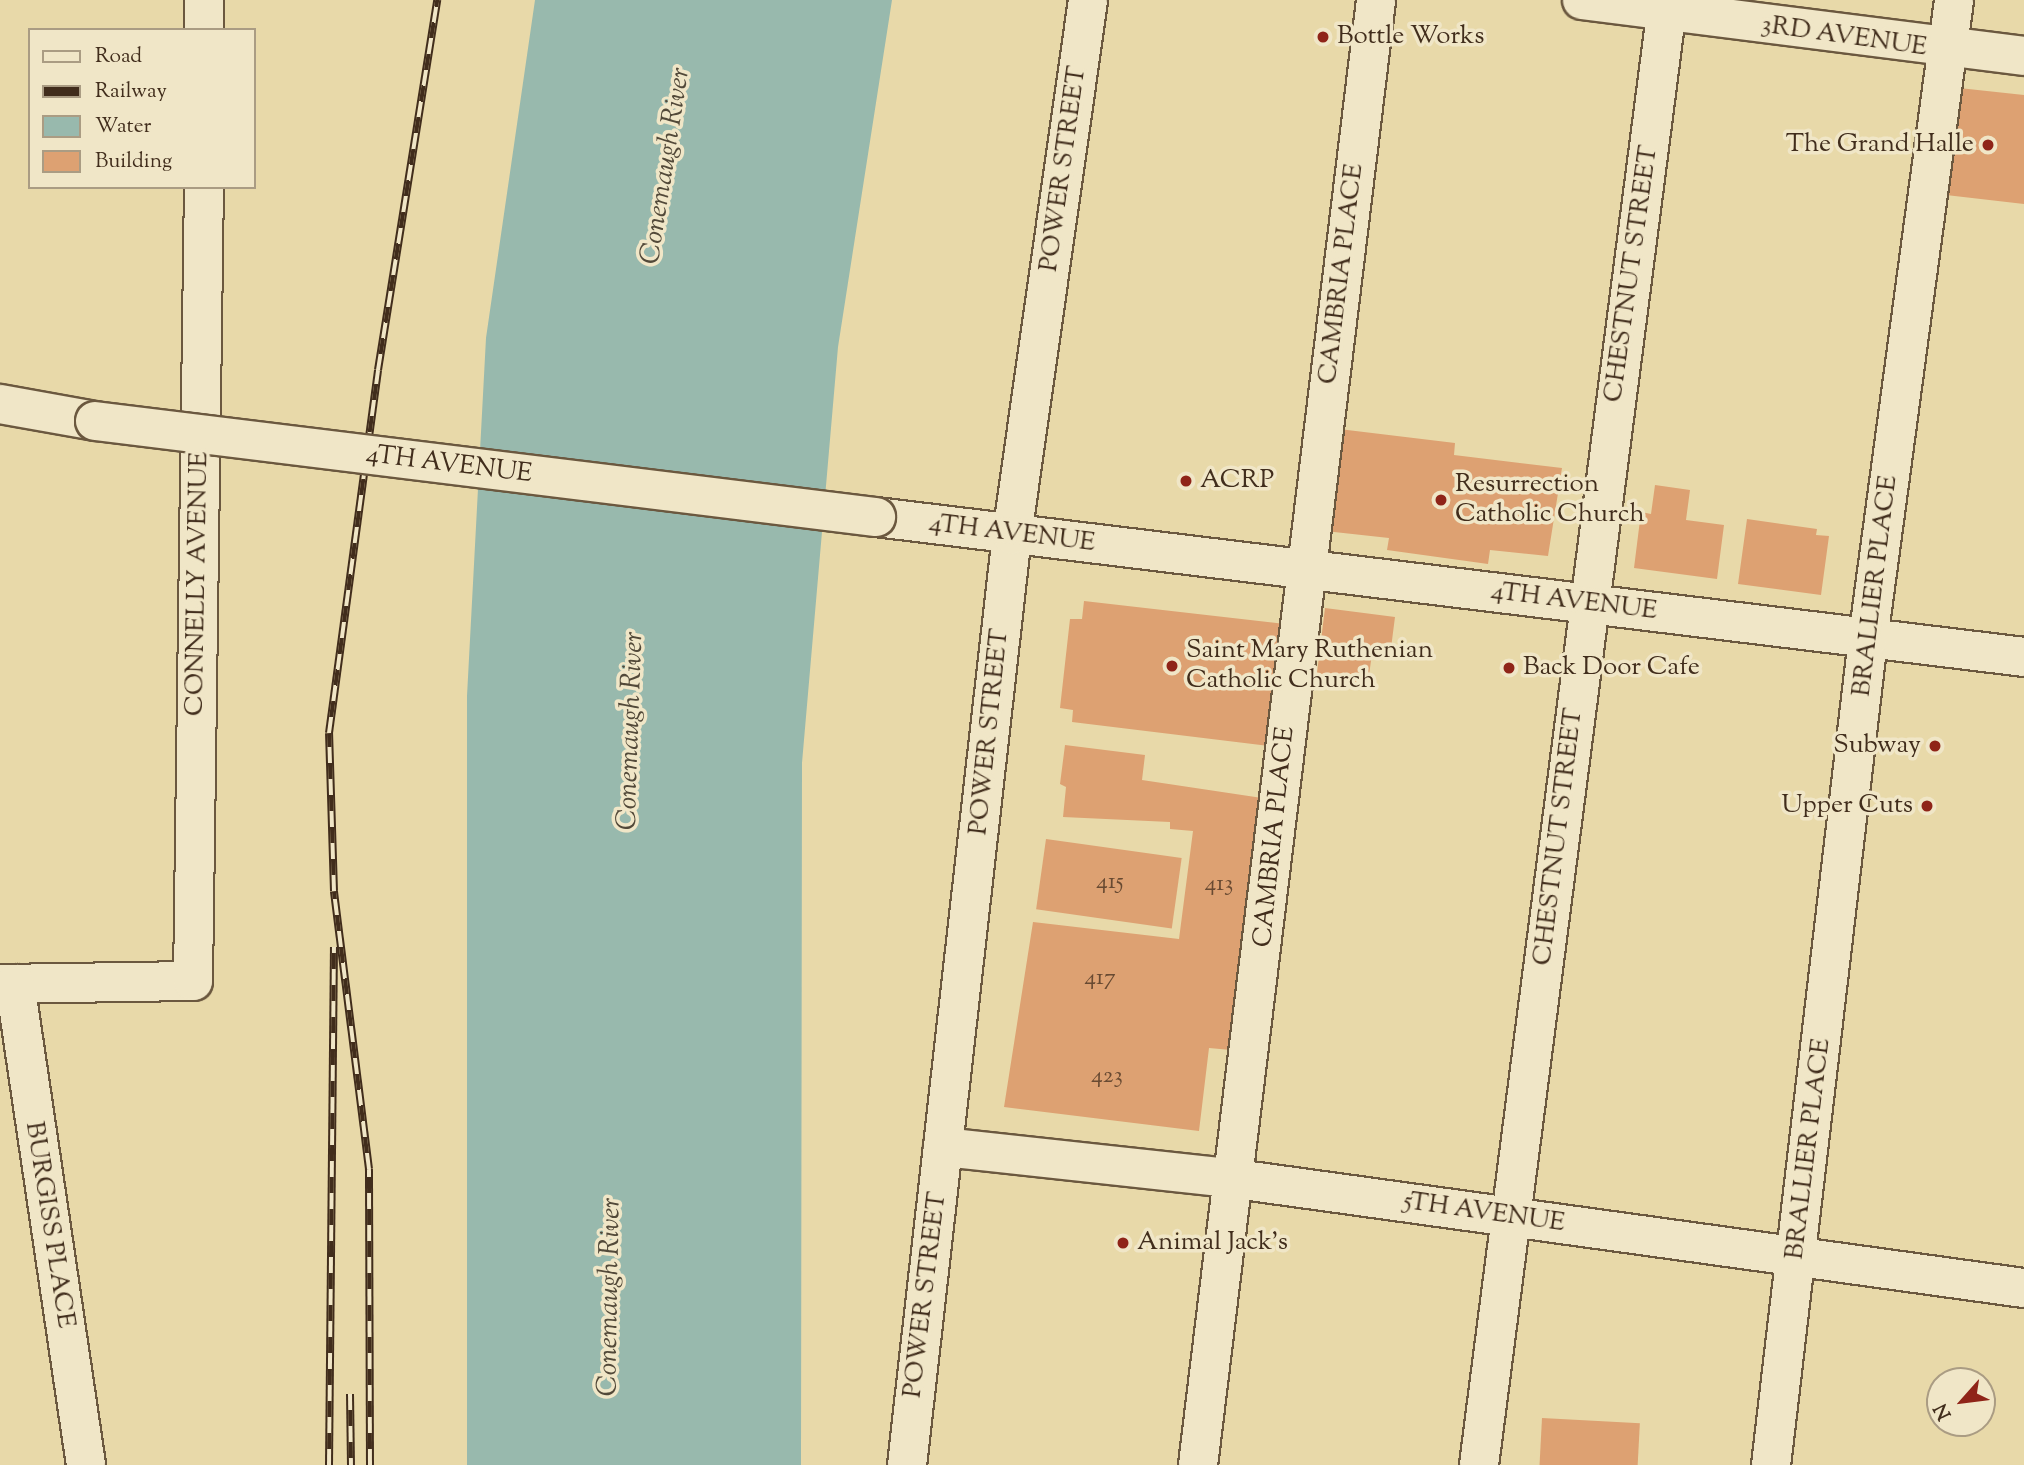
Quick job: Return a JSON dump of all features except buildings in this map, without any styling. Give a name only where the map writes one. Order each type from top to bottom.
[{"type":"street","points":[[204,0],[204,28]]},
{"type":"street","name":"POWER STREET","points":[[907,1465],[1012,535],[1088,0]]},
{"type":"street","name":"CAMBRIA PLACE","points":[[1198,1465],[1236,1179],[1306,566],[1376,0]]},
{"type":"street","name":"3RD AVENUE","points":[[1582,0],[1667,6],[1948,51],[2024,56]]},
{"type":"street","name":"BRALLIER PLACE","points":[[1771,1465],[1868,639],[1954,0]]},
{"type":"street","name":"CHESTNUT STREET","points":[[1479,1465],[1667,6]]},
{"type":"street","name":"CONNELLY AVENUE","points":[[7,984],[193,981],[204,189]]},
{"type":"street","name":"4TH AVENUE","points":[[0,404],[95,421],[1012,535],[1306,566],[1588,605],[2024,657]]},
{"type":"street","name":"BURGISS PLACE","points":[[7,984],[86,1465]]},
{"type":"street","name":"5TH AVENUE","points":[[943,1147],[1236,1179],[1797,1259],[2024,1288]]},
{"type":"water","name":"Conemaugh River","points":[[535,0],[892,0],[838,347],[802,763],[801,1465],[467,1465],[467,696],[486,338]]},
{"type":"railway","points":[[370,1465],[369,1169],[334,891],[329,733],[378,370],[437,0]]},
{"type":"railway","points":[[329,1465],[334,947]]},
{"type":"railway","points":[[350,1394],[351,1465]]},
{"type":"place","name":"Bottle Works","points":[[1323,37]]},
{"type":"place","name":"The Grand Halle","points":[[1988,145]]},
{"type":"place","name":"ACRP","points":[[1186,481]]},
{"type":"place","name":"Resurrection Catholic Church","points":[[1441,500]]},
{"type":"place","name":"Saint Mary Ruthenian Catholic Church","points":[[1172,666]]},
{"type":"place","name":"Back Door Cafe","points":[[1509,668]]},
{"type":"place","name":"Subway","points":[[1935,746]]},
{"type":"place","name":"Upper Cuts","points":[[1927,806]]},
{"type":"place","name":"Animal Jack's","points":[[1123,1243]]}]
